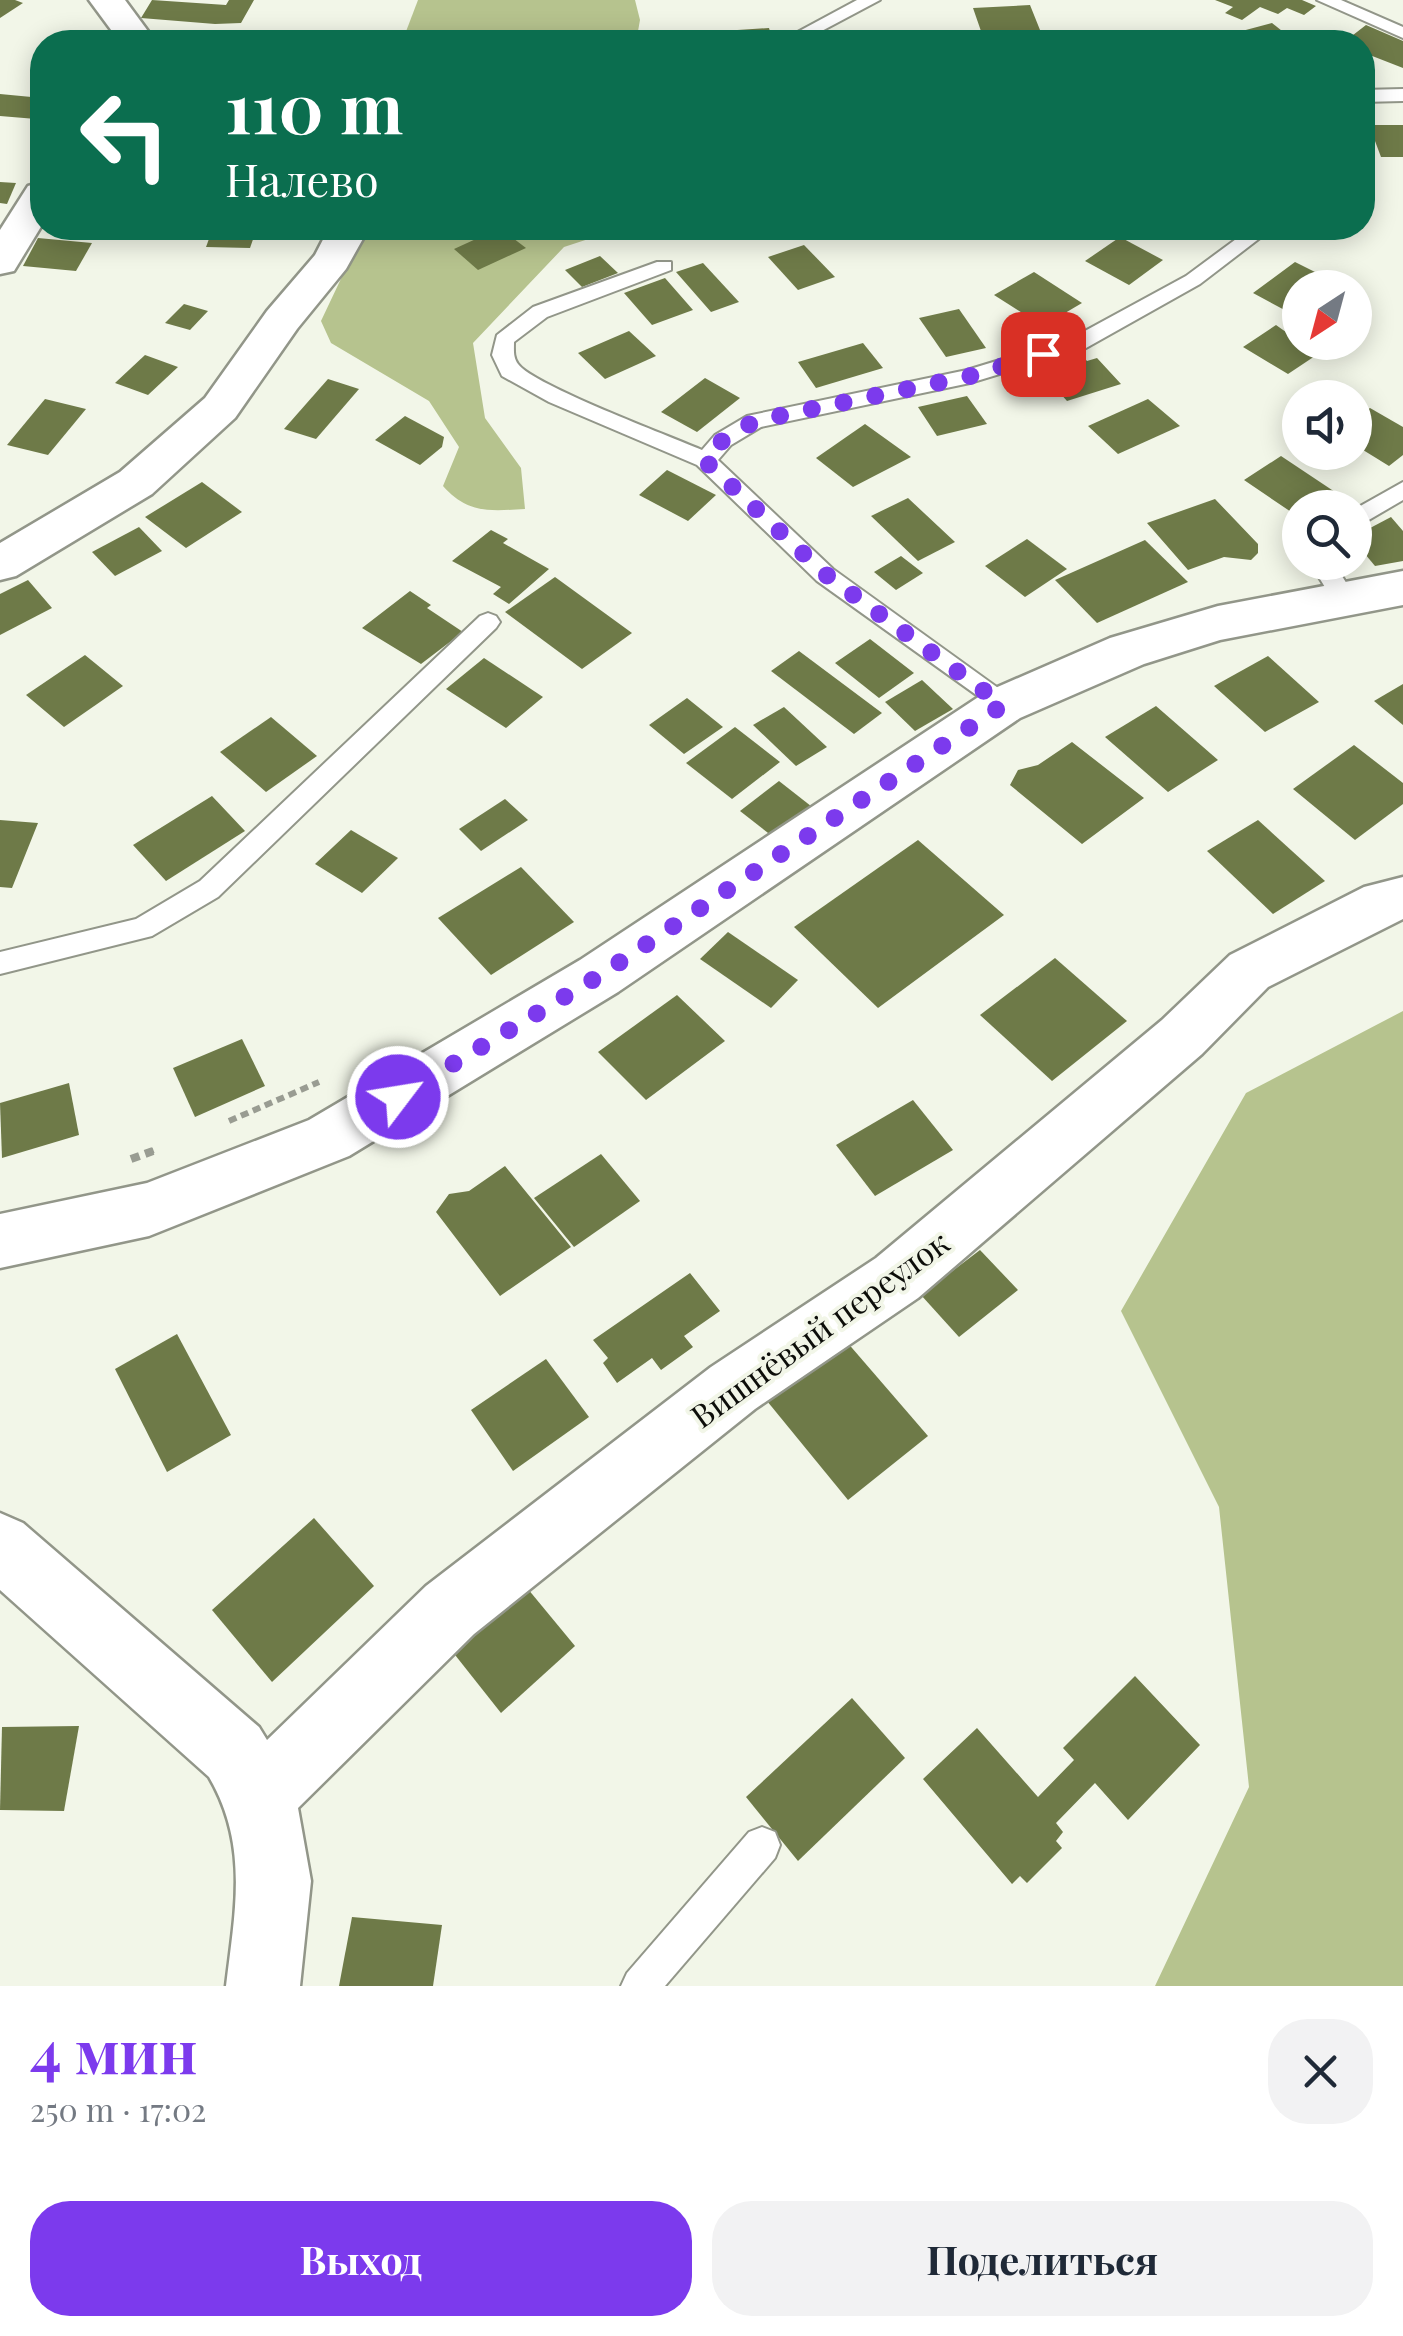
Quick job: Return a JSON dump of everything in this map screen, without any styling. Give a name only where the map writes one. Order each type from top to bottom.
[{"type":"street","points":[[107,0],[129,30]]},
{"type":"street","points":[[0,262],[30,213]]},
{"type":"street","points":[[0,564],[136,483],[220,408],[282,320],[332,260],[343,240]]},
{"type":"street","points":[[0,1241],[149,1208],[329,1138],[599,976],[1003,705],[1127,650],[1336,581],[1403,588]]},
{"type":"street","name":"Вишнёвый переулок","points":[[260,1796],[450,1610],[732,1388],[897,1278],[1182,1037],[1249,971],[1383,902],[1403,898]]},
{"type":"street","points":[[0,1546],[234,1752],[260,1796],[275,1881],[263,1986]]},
{"type":"lane","points":[[812,30],[871,0]]},
{"type":"lane","points":[[1326,0],[1403,33]]},
{"type":"lane","points":[[1375,95],[1403,94]]},
{"type":"lane","points":[[704,460],[723,440],[755,421],[970,376],[1080,343],[1193,280],[1247,240]]},
{"type":"lane","points":[[664,266],[540,312],[504,340],[503,354],[510,372],[557,397],[704,460],[825,574],[1003,705]]},
{"type":"lane","points":[[1372,509],[1403,490]]},
{"type":"lane","points":[[0,963],[143,928],[209,888],[488,622]]},
{"type":"lane","points":[[640,1986],[762,1846]]},
{"type":"path","points":[[221,1125],[328,1078]]},
{"type":"path","points":[[129,1160],[166,1146]]},
{"type":"green space","points":[[418,0],[635,0],[640,20],[638,30],[407,30]]},
{"type":"green space","points":[[359,240],[585,240],[564,247],[473,343],[485,418],[521,468],[525,509],[480,509],[452,495],[443,486],[459,447],[429,401],[331,343],[321,321]]},
{"type":"green space","points":[[1403,1011],[1403,1986],[1155,1986],[1249,1787],[1219,1507],[1121,1311],[1246,1093]]},
{"type":"building","points":[[0,0],[15,0],[23,3],[0,18]]},
{"type":"building","points":[[152,0],[226,5],[229,0],[254,0],[241,23],[215,24],[141,18]]},
{"type":"building","points":[[1215,0],[1302,0],[1316,6],[1304,15],[1287,8],[1278,14],[1260,7],[1242,20],[1225,13],[1233,7]]},
{"type":"building","points":[[1030,5],[1040,30],[981,30],[973,8]]},
{"type":"building","points":[[1272,23],[1281,30],[1246,30]]},
{"type":"building","points":[[1366,25],[1403,41],[1403,68],[1375,57],[1375,30],[1360,30]]},
{"type":"building","points":[[0,94],[30,97],[30,118],[0,116]]},
{"type":"building","points":[[1375,125],[1403,125],[1403,157],[1381,157]]},
{"type":"building","points":[[0,182],[16,183],[7,204],[0,203]]},
{"type":"building","points":[[37,240],[92,243],[76,271],[23,266]]},
{"type":"building","points":[[209,240],[253,240],[250,248],[206,247]]},
{"type":"building","points":[[474,240],[516,240],[526,248],[478,270],[454,249]]},
{"type":"building","points":[[1116,240],[1126,240],[1163,260],[1129,285],[1085,261]]},
{"type":"building","points":[[804,245],[835,277],[798,290],[768,257]]},
{"type":"building","points":[[600,256],[618,273],[582,287],[565,270]]},
{"type":"building","points":[[1295,262],[1311,270],[1284,270]]},
{"type":"building","points":[[703,263],[739,302],[711,312],[676,272]]},
{"type":"building","points":[[1034,272],[1082,303],[1043,326],[994,295]]},
{"type":"building","points":[[1282,272],[1282,309],[1253,293]]},
{"type":"building","points":[[665,278],[693,310],[652,325],[624,293]]},
{"type":"building","points":[[184,304],[208,311],[190,330],[165,323]]},
{"type":"building","points":[[959,309],[986,348],[946,357],[919,318]]},
{"type":"building","points":[[1276,325],[1282,329],[1282,360],[1309,360],[1288,374],[1243,347]]},
{"type":"building","points":[[629,331],[656,356],[605,379],[578,353]]},
{"type":"building","points":[[863,343],[883,368],[816,388],[798,362]]},
{"type":"building","points":[[1079,352],[1087,361],[1097,358],[1121,384],[1067,401],[1036,366]]},
{"type":"building","points":[[145,355],[178,367],[148,395],[115,383]]},
{"type":"building","points":[[705,378],[740,398],[697,432],[661,412]]},
{"type":"building","points":[[328,379],[359,389],[316,439],[284,429]]},
{"type":"building","points":[[967,396],[987,424],[937,436],[918,407]]},
{"type":"building","points":[[45,399],[86,409],[48,455],[7,445]]},
{"type":"building","points":[[1148,399],[1180,426],[1118,454],[1088,426]]},
{"type":"building","points":[[1372,409],[1403,427],[1403,455],[1389,466],[1372,456]]},
{"type":"building","points":[[405,416],[444,437],[442,447],[420,465],[375,440]]},
{"type":"building","points":[[865,424],[911,457],[853,487],[816,458]]},
{"type":"building","points":[[1281,456],[1282,470],[1302,470],[1332,490],[1282,490],[1282,506],[1244,480]]},
{"type":"building","points":[[667,470],[716,495],[688,521],[639,495]]},
{"type":"building","points":[[202,482],[242,512],[186,548],[145,517]]},
{"type":"building","points":[[908,498],[955,542],[918,561],[871,516]]},
{"type":"building","points":[[1215,499],[1258,544],[1258,553],[1251,560],[1224,557],[1188,570],[1147,523]]},
{"type":"building","points":[[1391,517],[1403,531],[1403,561],[1375,566],[1372,527]]},
{"type":"building","points":[[139,527],[162,551],[115,576],[92,552]]},
{"type":"building","points":[[491,530],[508,539],[503,543],[549,569],[509,604],[493,594],[501,587],[452,561]]},
{"type":"building","points":[[1027,539],[1067,569],[1025,597],[985,566]]},
{"type":"building","points":[[1145,540],[1188,582],[1097,623],[1055,580]]},
{"type":"building","points":[[901,556],[923,573],[896,590],[874,572]]},
{"type":"building","points":[[555,577],[632,633],[582,669],[505,612]]},
{"type":"building","points":[[28,580],[52,608],[0,635],[0,594]]},
{"type":"building","points":[[410,591],[431,605],[427,608],[463,632],[421,664],[362,628]]},
{"type":"building","points":[[870,639],[914,673],[879,698],[835,663]]},
{"type":"building","points":[[799,651],[882,713],[854,734],[771,671]]},
{"type":"building","points":[[85,655],[123,686],[64,727],[26,695]]},
{"type":"building","points":[[1268,656],[1319,702],[1265,732],[1214,686]]},
{"type":"building","points":[[484,658],[543,697],[506,728],[446,689]]},
{"type":"building","points":[[922,680],[953,709],[915,731],[885,702]]},
{"type":"building","points":[[1403,684],[1403,725],[1374,701]]},
{"type":"building","points":[[687,698],[723,727],[684,754],[649,725]]},
{"type":"building","points":[[1156,706],[1218,760],[1168,792],[1105,737]]},
{"type":"building","points":[[784,707],[827,747],[796,766],[753,725]]},
{"type":"building","points":[[271,717],[317,756],[266,792],[220,752]]},
{"type":"building","points":[[735,727],[780,762],[732,799],[686,763]]},
{"type":"building","points":[[1072,742],[1144,798],[1082,844],[1010,785],[1018,770],[1038,765]]},
{"type":"building","points":[[1354,745],[1403,783],[1403,804],[1355,840],[1293,789]]},
{"type":"building","points":[[779,781],[816,810],[777,840],[740,811]]},
{"type":"building","points":[[212,796],[245,831],[166,881],[133,845]]},
{"type":"building","points":[[505,799],[528,820],[481,851],[459,829]]},
{"type":"building","points":[[0,820],[38,823],[12,888],[0,887]]},
{"type":"building","points":[[1258,820],[1325,881],[1273,914],[1207,851]]},
{"type":"building","points":[[351,830],[398,858],[362,893],[315,864]]},
{"type":"building","points":[[918,840],[1004,915],[878,1008],[794,927]]},
{"type":"building","points":[[521,867],[574,922],[491,975],[438,918]]},
{"type":"building","points":[[728,932],[798,980],[771,1008],[700,959]]},
{"type":"building","points":[[1055,958],[1127,1021],[1052,1081],[980,1015]]},
{"type":"building","points":[[677,995],[725,1041],[646,1100],[598,1052]]},
{"type":"building","points":[[242,1039],[265,1086],[195,1117],[173,1068]]},
{"type":"building","points":[[69,1083],[79,1135],[2,1158],[0,1103]]},
{"type":"building","points":[[913,1100],[953,1150],[875,1196],[836,1145]]},
{"type":"building","points":[[601,1154],[640,1201],[574,1247],[534,1198]]},
{"type":"building","points":[[505,1166],[571,1247],[500,1296],[436,1212],[449,1194],[469,1191]]},
{"type":"building","points":[[980,1250],[1018,1290],[959,1337],[921,1295]]},
{"type":"building","points":[[690,1273],[720,1311],[684,1336],[693,1347],[661,1370],[652,1358],[617,1383],[603,1363],[608,1358],[593,1340]]},
{"type":"building","points":[[177,1334],[231,1435],[167,1472],[115,1369]]},
{"type":"building","points":[[846,1341],[928,1436],[848,1500],[767,1401]]},
{"type":"building","points":[[546,1359],[589,1417],[513,1471],[471,1410]]},
{"type":"building","points":[[314,1518],[374,1586],[272,1682],[212,1610]]},
{"type":"building","points":[[518,1577],[575,1646],[501,1713],[444,1641]]},
{"type":"building","points":[[1135,1676],[1200,1745],[1128,1820],[1095,1783],[1056,1823],[1063,1832],[1056,1841],[1062,1848],[1027,1883],[1020,1876],[1012,1884],[923,1779],[977,1728],[1038,1797],[1074,1760],[1063,1748]]},
{"type":"building","points":[[852,1698],[905,1758],[798,1861],[746,1797]]},
{"type":"building","points":[[79,1726],[64,1811],[0,1810],[2,1727]]},
{"type":"building","points":[[352,1917],[442,1925],[433,1986],[339,1986]]},
{"type":"route","points":[[398,1097],[599,976],[1003,705],[825,574],[704,460],[723,440],[755,421],[970,376],[1043,354]]}]
